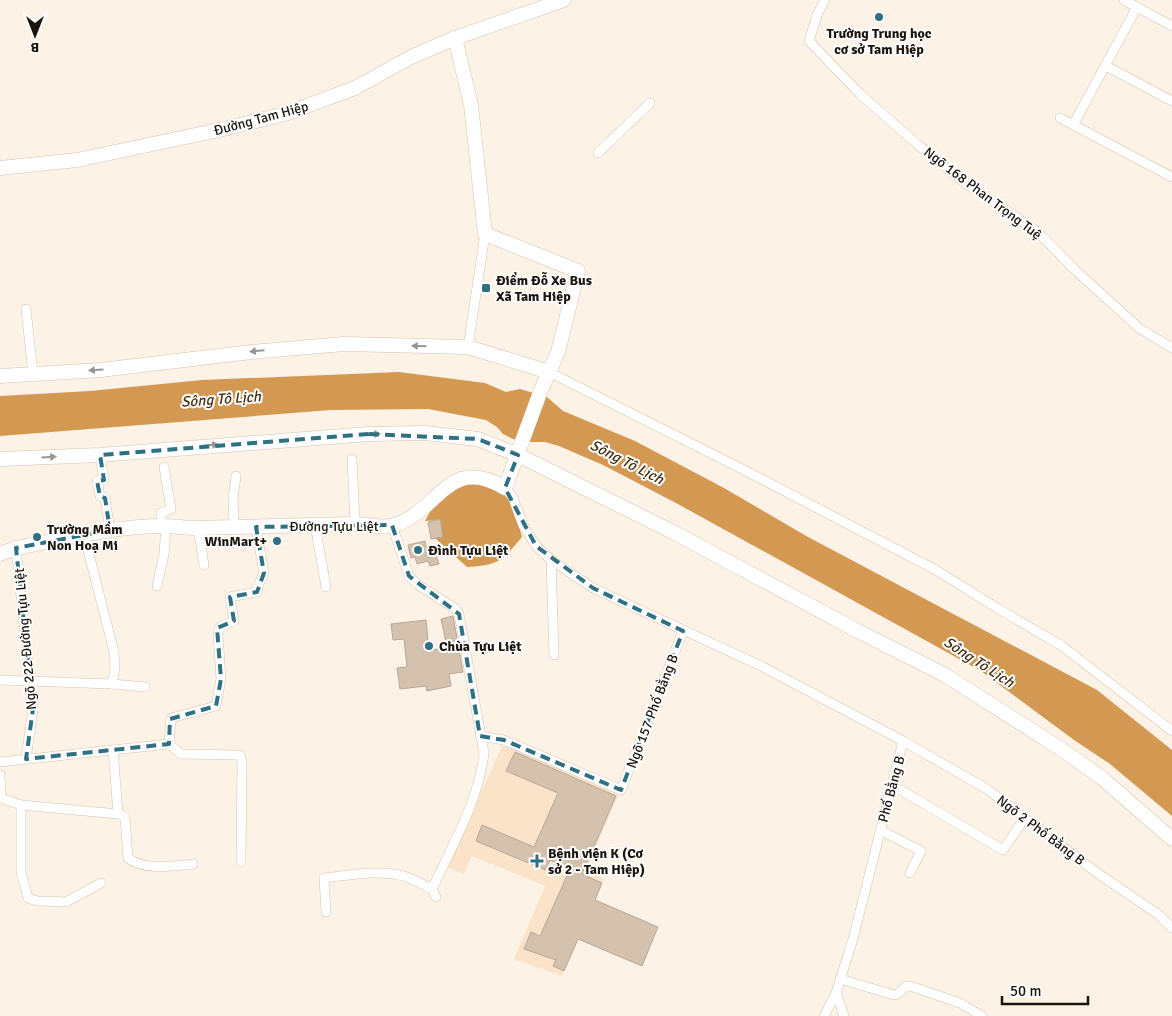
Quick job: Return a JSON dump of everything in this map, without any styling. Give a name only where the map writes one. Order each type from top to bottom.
[{"type":"street","name":"Đường Tam Hiệp","points":[[0,168],[77,160],[285,114],[355,88],[412,57],[455,38],[564,0]]},
{"type":"street","name":"Ngõ 168 Phan Trọng Tuệ","points":[[825,0],[817,15],[810,41],[860,94],[964,182],[1038,232],[1068,264],[1139,328],[1172,348]]},
{"type":"street","points":[[1124,0],[1172,26]]},
{"type":"street","points":[[1073,125],[1137,7]]},
{"type":"street","points":[[455,38],[471,105],[485,234],[468,347]]},
{"type":"street","points":[[1106,66],[1172,102]]},
{"type":"street","points":[[598,153],[650,103]]},
{"type":"street","points":[[1060,118],[1172,177]]},
{"type":"street","points":[[485,234],[578,271],[558,352],[541,390],[505,488],[513,498],[523,525],[536,546],[551,560],[593,588],[684,631]]},
{"type":"street","points":[[26,309],[33,374]]},
{"type":"street","points":[[0,376],[101,370],[251,352],[344,344],[468,347],[549,372],[748,472],[936,570],[1062,646],[1172,731]]},
{"type":"street","points":[[0,459],[100,455],[368,434],[425,433],[478,439],[518,455],[673,532],[856,630],[945,675],[1061,749],[1102,778],[1172,839]]},
{"type":"street","points":[[100,455],[104,480],[97,481],[100,496],[105,498],[110,530]]},
{"type":"street","points":[[352,459],[355,524]]},
{"type":"street","points":[[157,586],[164,554],[161,514],[171,510],[164,467]]},
{"type":"street","points":[[234,527],[233,499],[236,476]]},
{"type":"street","name":"Đường Tựu Liệt","points":[[0,554],[16,548],[130,527],[198,528],[355,524],[382,527],[406,521],[417,514],[445,486],[456,480],[469,477],[482,478],[496,482],[505,488]]},
{"type":"street","points":[[315,525],[326,587]]},
{"type":"street","points":[[326,912],[324,878],[379,873],[390,874],[406,877],[434,893],[482,773],[484,753],[459,614],[456,609],[417,584],[409,576],[392,525]]},
{"type":"street","points":[[169,744],[171,718],[216,706],[221,679],[218,634],[220,627],[234,621],[230,597],[258,592],[258,586],[264,573],[256,527]]},
{"type":"street","points":[[198,528],[204,566]]},
{"type":"street","points":[[84,534],[114,652],[115,669],[112,684]]},
{"type":"street","name":"Ngõ 222 Đường Tựu Liệt","points":[[16,548],[33,709],[26,759]]},
{"type":"street","points":[[551,560],[554,655]]},
{"type":"street","name":"Ngõ 157 Phố Bằng B","points":[[480,736],[504,740],[621,790],[684,631]]},
{"type":"street","name":"Phố Bằng B","points":[[684,631],[765,668],[903,741],[854,939],[836,994],[824,1016]]},
{"type":"street","points":[[0,680],[145,687]]},
{"type":"street","name":"Ngõ 2 Phố Bằng B","points":[[903,741],[987,789],[1096,872],[1159,915],[1172,928]]},
{"type":"street","points":[[0,762],[169,744],[181,754],[240,755],[242,761],[242,862]]},
{"type":"street","points":[[113,750],[118,814]]},
{"type":"street","points":[[0,775],[1,798],[21,805],[118,814],[125,817],[128,858],[132,862],[160,867],[193,864]]},
{"type":"street","points":[[892,785],[1003,850],[1026,818]]},
{"type":"street","points":[[21,805],[21,872],[28,898],[37,901],[66,902],[101,884]]},
{"type":"street","points":[[880,830],[921,851],[910,873]]},
{"type":"street","points":[[840,979],[894,995],[906,986],[910,986],[960,1003],[982,1016]]},
{"type":"street","points":[[836,994],[844,1016]]},
{"type":"highlighted area","points":[[369,434],[478,439],[518,455],[505,488],[536,546],[593,588],[683,631],[621,790],[504,740],[480,736],[459,614],[409,576],[392,525],[256,527],[264,573],[257,592],[230,597],[234,621],[217,628],[221,679],[216,706],[170,719],[169,744],[26,759],[33,709],[16,548],[110,530],[105,498],[100,496],[97,481],[104,480],[100,455]]},
{"type":"shaded area","name":"Bệnh viện K (Cơ sở 2 - Tam Hiệp)","points":[[504,742],[619,793],[586,870],[604,879],[562,976],[514,959],[545,886],[472,856],[464,874],[447,867]]},
{"type":"water","name":"Sông Tô Lịch","points":[[399,372],[485,383],[506,392],[520,389],[547,397],[563,411],[635,441],[724,488],[808,537],[1097,690],[1172,750],[1172,816],[1110,764],[1074,740],[981,671],[676,503],[603,465],[559,446],[545,442],[513,439],[503,434],[497,427],[486,420],[428,409],[331,410],[0,436],[0,396],[90,391],[202,380]]},
{"type":"water","points":[[470,479],[497,488],[508,496],[516,513],[522,537],[499,560],[486,565],[467,567],[435,538],[438,520],[425,521],[433,506]]},
{"type":"building","points":[[440,519],[443,537],[431,539],[428,522]]},
{"type":"building","name":"Đình Tựu Liệt","points":[[425,541],[428,558],[436,555],[439,564],[430,566],[428,561],[417,564],[415,557],[411,558],[408,545]]},
{"type":"building","points":[[453,616],[463,672],[449,674],[451,686],[427,691],[426,686],[400,689],[397,668],[407,667],[404,639],[393,640],[391,624],[426,620],[429,651],[447,647],[441,619]]},
{"type":"building","points":[[515,752],[616,796],[582,874],[602,883],[595,900],[658,927],[642,966],[578,939],[564,971],[553,966],[556,960],[524,949],[531,932],[540,936],[570,869],[550,860],[545,870],[476,841],[482,825],[534,847],[558,793],[506,771]]},
{"type":"place","name":"Trường Trung học cơ sở Tam Hiệp","points":[[879,17]]},
{"type":"place","name":"Điểm Đỗ Xe Bus Xã Tam Hiệp","points":[[486,288]]},
{"type":"place","name":"Trường Mầm Non Hoạ Mi","points":[[37,537]]},
{"type":"place","name":"WinMart+","points":[[277,541]]},
{"type":"place","name":"Đình Tựu Liệt","points":[[418,550]]},
{"type":"place","name":"Chùa Tựu Liệt","points":[[429,646]]},
{"type":"place","name":"Bệnh viện K (Cơ sở 2 - Tam Hiệp)","points":[[537,861]]}]
